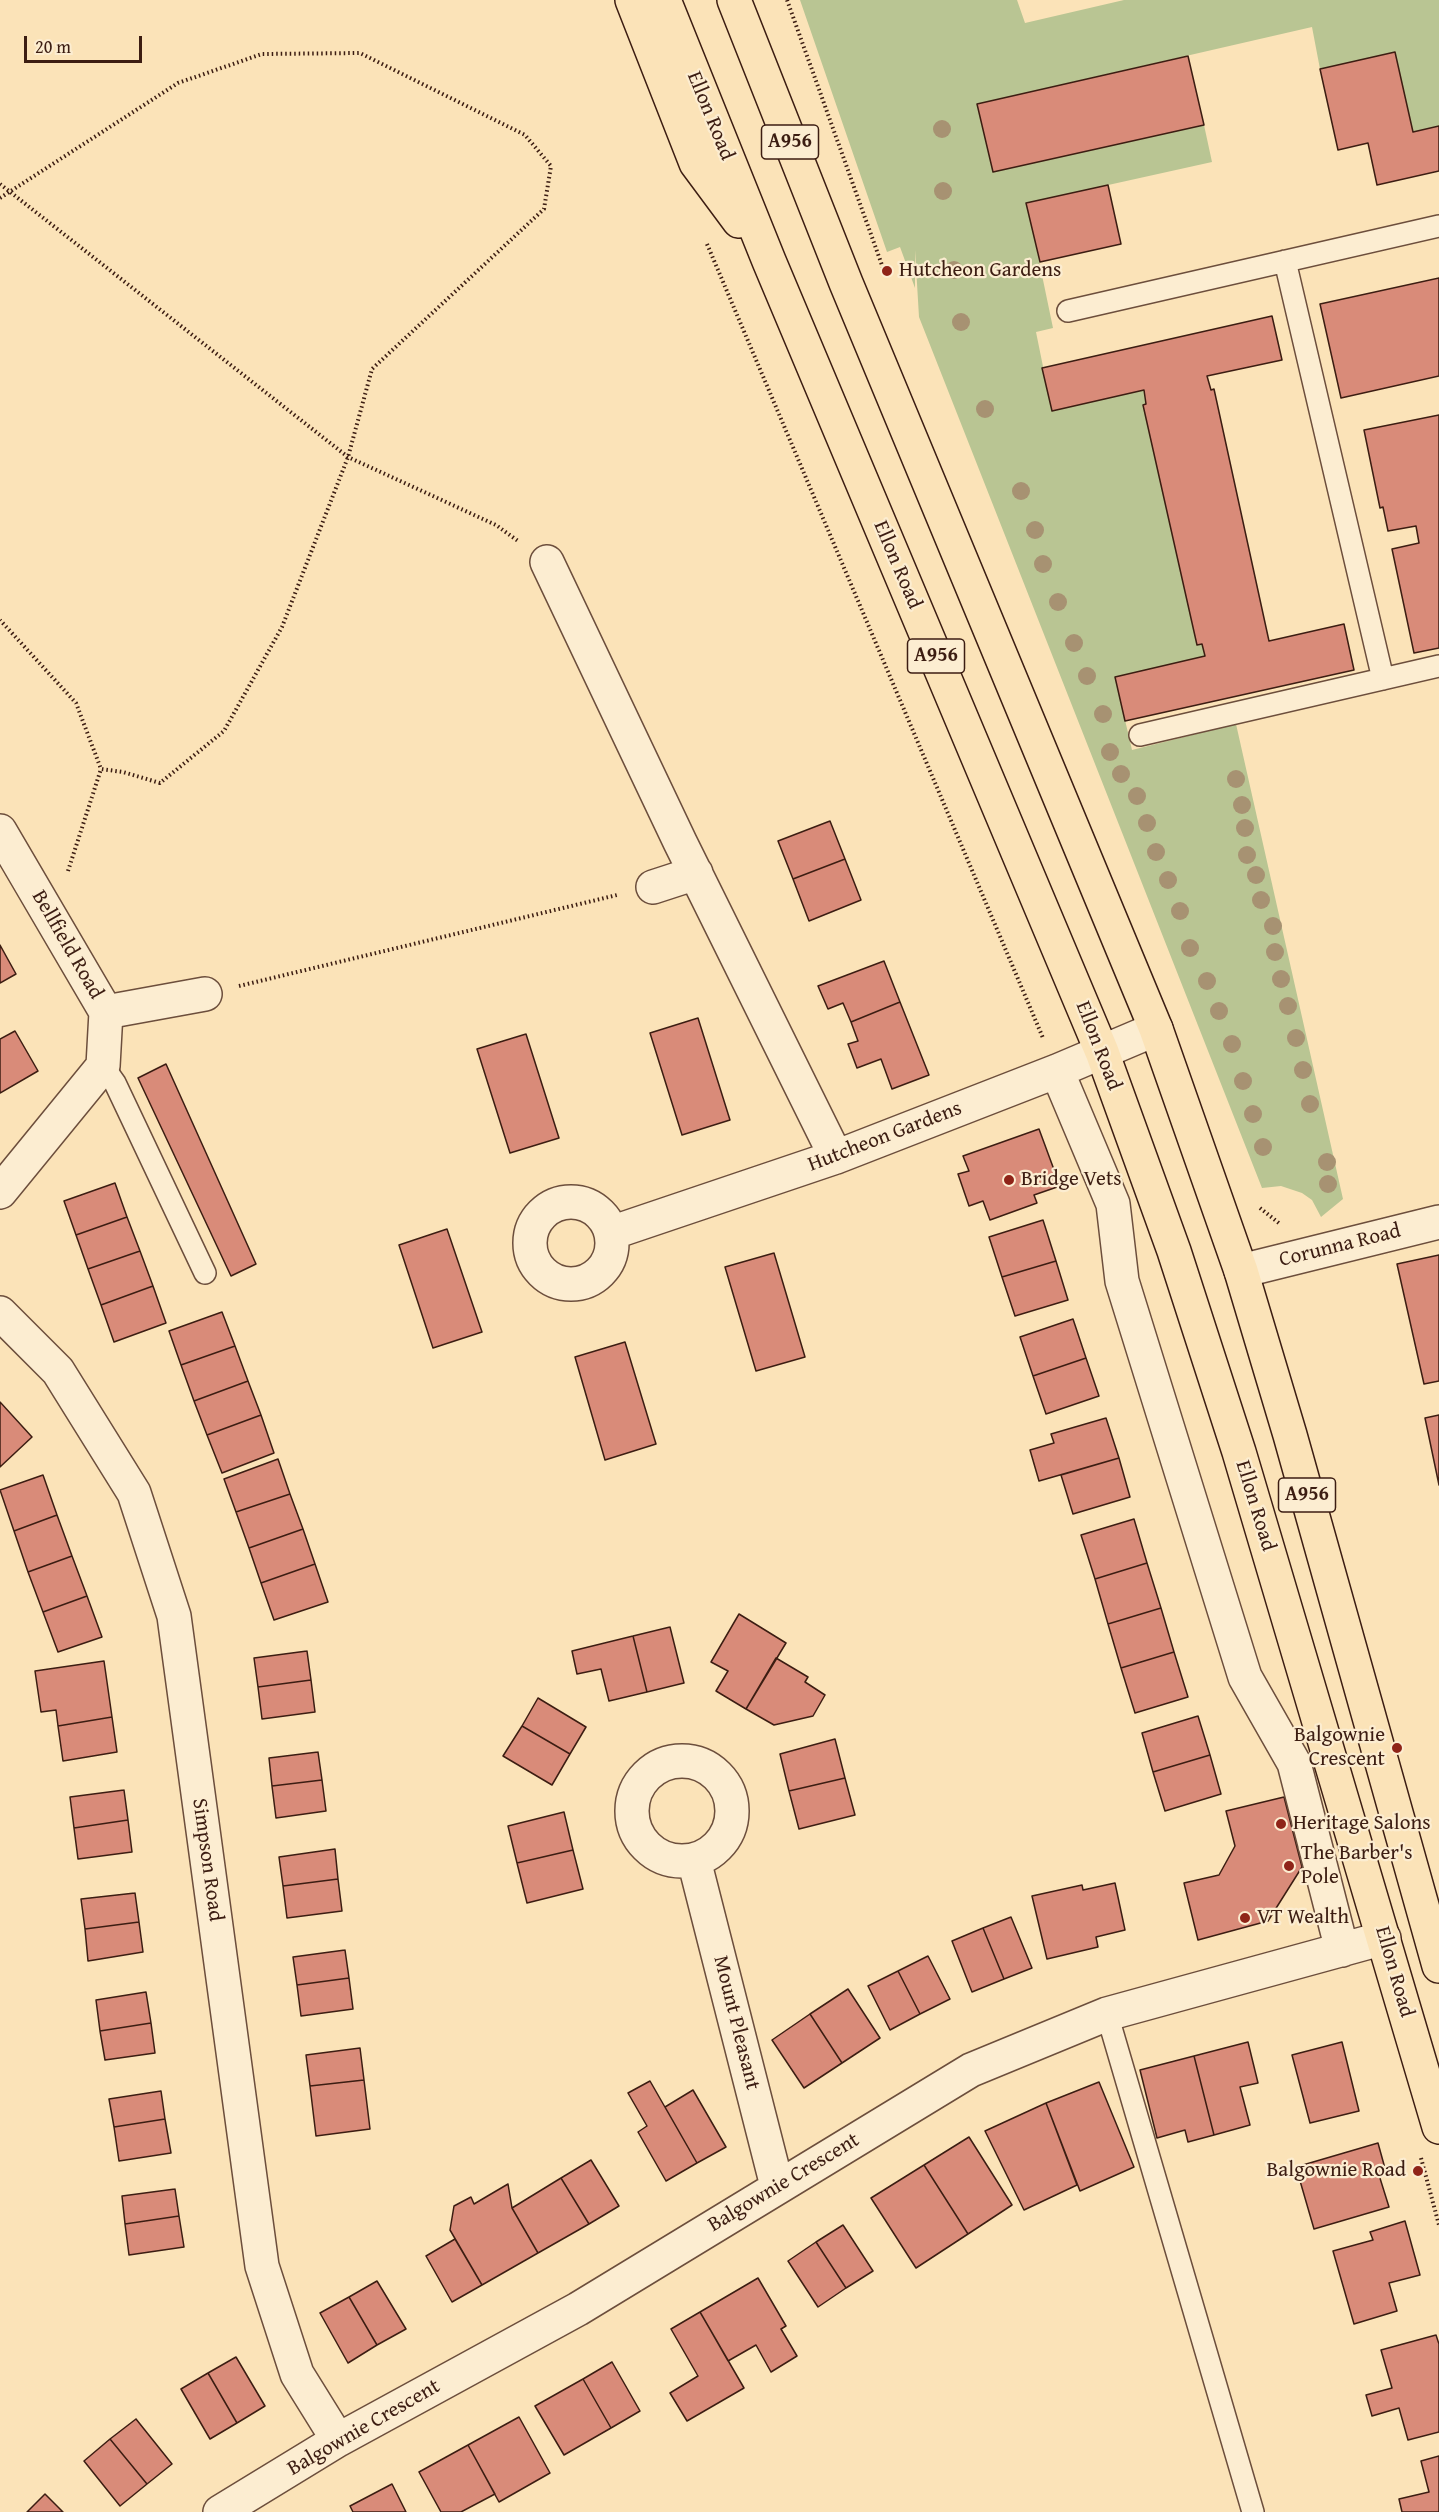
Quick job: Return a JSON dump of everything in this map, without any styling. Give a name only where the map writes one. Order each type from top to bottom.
[{"type":"main road","points":[[632,0],[696,163],[769,261]]},
{"type":"main road","name":"Ellon Road","points":[[664,0],[769,261],[1102,1052],[1174,1251],[1239,1452],[1439,2127]]},
{"type":"main road","name":"A956","points":[[734,0],[846,283],[1156,1029],[1240,1271],[1294,1447],[1439,1966]]},
{"type":"street","points":[[547,562],[696,873],[836,1157]]},
{"type":"street","name":"Bellfield Road","points":[[0,831],[106,1012],[103,1066]]},
{"type":"street","points":[[653,887],[696,873]]},
{"type":"street","points":[[106,1012],[205,994]]},
{"type":"street","name":"Hutcheon Gardens","points":[[611,1233],[836,1157],[1058,1071],[1156,1029]]},
{"type":"street","points":[[0,1192],[103,1066]]},
{"type":"street","name":"Ellon Road","points":[[1058,1071],[1113,1204],[1122,1281],[1245,1677],[1294,1763],[1342,1950]]},
{"type":"street","name":"Corunna Road","points":[[1240,1271],[1439,1222]]},
{"type":"street","name":"Simpson Road","points":[[0,1313],[58,1371],[134,1493],[174,1616],[262,2266],[297,2374],[338,2440]]},
{"type":"street","name":"Mount Pleasant","points":[[694,1860],[777,2186]]},
{"type":"street","name":"Balgownie Crescent","points":[[220,2512],[338,2440],[578,2309],[971,2070],[1107,2014],[1384,1938]]},
{"type":"lane","points":[[1068,312],[1439,226]]},
{"type":"lane","points":[[1285,261],[1383,679]]},
{"type":"lane","points":[[1140,735],[1439,666]]},
{"type":"lane","points":[[103,1066],[115,1083],[205,1273]]},
{"type":"lane","points":[[1107,2014],[1253,2512]]},
{"type":"path","points":[[0,198],[8,190],[178,83],[262,54],[360,53],[525,135],[551,166],[544,209],[372,369],[348,457],[282,627],[224,731],[160,783],[123,772],[101,769]]},
{"type":"path","points":[[0,184],[348,457],[496,525],[547,562]]},
{"type":"path","points":[[707,243],[1058,1071]]},
{"type":"path","points":[[0,620],[76,703],[101,769],[52,919]]},
{"type":"path","points":[[205,994],[653,887]]},
{"type":"green space","points":[[800,0],[1017,0],[1025,23],[1124,0],[1439,0],[1439,126],[1413,132],[1395,52],[1320,69],[1312,27],[977,104],[993,172],[1204,125],[1212,162],[1027,203],[1053,328],[1036,332],[1052,411],[1144,390],[1146,404],[1143,405],[1197,644],[1202,644],[1205,656],[1115,677],[1132,750],[1236,724],[1343,1199],[1321,1217],[1312,1200],[1302,1193],[1281,1186],[1262,1188],[919,317],[915,250],[915,288],[900,247],[887,252]]},
{"type":"building","points":[[1395,52],[1413,132],[1439,126],[1439,171],[1377,185],[1368,143],[1338,150],[1320,69]]},
{"type":"building","points":[[1188,56],[1204,125],[993,172],[977,104]]},
{"type":"building","points":[[1108,185],[1121,244],[1040,262],[1026,203]]},
{"type":"building","points":[[1439,278],[1439,376],[1341,398],[1320,304]]},
{"type":"building","points":[[1272,316],[1282,360],[1207,376],[1211,390],[1214,389],[1269,641],[1344,624],[1354,670],[1125,721],[1115,677],[1205,656],[1202,644],[1197,645],[1143,405],[1146,404],[1144,390],[1052,411],[1042,368]]},
{"type":"building","points":[[1439,415],[1439,648],[1414,653],[1392,549],[1419,543],[1416,526],[1388,531],[1383,507],[1380,508],[1364,430]]},
{"type":"building","points":[[830,821],[845,859],[793,879],[778,841]]},
{"type":"building","points":[[845,859],[861,900],[809,921],[793,879]]},
{"type":"building","points":[[0,945],[16,974],[0,983]]},
{"type":"building","points":[[884,961],[900,1002],[851,1022],[843,1003],[828,1009],[818,986]]},
{"type":"building","points":[[900,1002],[929,1075],[892,1089],[881,1059],[857,1068],[848,1044],[858,1041],[851,1022]]},
{"type":"building","points":[[698,1018],[730,1120],[682,1135],[650,1033]]},
{"type":"building","points":[[15,1031],[38,1071],[0,1093],[0,1039]]},
{"type":"building","points":[[526,1034],[559,1138],[510,1153],[477,1049]]},
{"type":"building","points":[[166,1064],[256,1264],[231,1276],[138,1078]]},
{"type":"building","name":"Bridge Vets","points":[[1039,1129],[1060,1186],[1034,1195],[1037,1203],[990,1220],[983,1201],[969,1206],[958,1174],[969,1171],[963,1156]]},
{"type":"building","points":[[115,1183],[127,1217],[76,1235],[64,1201]]},
{"type":"building","points":[[127,1217],[140,1251],[88,1269],[76,1235]]},
{"type":"building","points":[[1043,1220],[1056,1261],[1002,1277],[989,1237]]},
{"type":"building","points":[[447,1229],[482,1332],[433,1348],[399,1245]]},
{"type":"building","points":[[140,1251],[153,1286],[101,1305],[88,1269]]},
{"type":"building","points":[[774,1253],[805,1357],[756,1371],[725,1267]]},
{"type":"building","points":[[1439,1255],[1439,1381],[1424,1384],[1397,1264]]},
{"type":"building","points":[[1056,1261],[1068,1300],[1015,1316],[1002,1277]]},
{"type":"building","points":[[153,1286],[166,1323],[114,1342],[101,1305]]},
{"type":"building","points":[[222,1312],[235,1346],[181,1365],[169,1331]]},
{"type":"building","points":[[1073,1319],[1086,1358],[1033,1376],[1020,1337]]},
{"type":"building","points":[[625,1342],[656,1444],[605,1460],[575,1357]]},
{"type":"building","points":[[235,1346],[248,1381],[194,1401],[181,1365]]},
{"type":"building","points":[[1086,1358],[1099,1396],[1046,1414],[1033,1376]]},
{"type":"building","points":[[248,1381],[261,1415],[207,1435],[194,1401]]},
{"type":"building","points":[[0,1402],[32,1437],[0,1467]]},
{"type":"building","points":[[261,1415],[274,1453],[222,1473],[207,1435]]},
{"type":"building","points":[[1439,1415],[1439,1485],[1425,1418]]},
{"type":"building","points":[[1106,1418],[1119,1458],[1039,1481],[1030,1450],[1054,1443],[1051,1434]]},
{"type":"building","points":[[1119,1458],[1130,1497],[1073,1514],[1061,1475]]},
{"type":"building","points":[[278,1459],[290,1494],[236,1512],[224,1479]]},
{"type":"building","points":[[43,1475],[57,1515],[14,1531],[0,1490]]},
{"type":"building","points":[[290,1494],[303,1529],[249,1548],[236,1512]]},
{"type":"building","points":[[57,1515],[72,1556],[28,1572],[14,1531]]},
{"type":"building","points":[[1134,1519],[1147,1563],[1095,1579],[1081,1535]]},
{"type":"building","points":[[303,1529],[315,1564],[261,1583],[249,1548]]},
{"type":"building","points":[[72,1556],[87,1596],[43,1612],[28,1572]]},
{"type":"building","points":[[1147,1563],[1161,1608],[1108,1624],[1095,1579]]},
{"type":"building","points":[[315,1564],[328,1602],[274,1620],[261,1583]]},
{"type":"building","points":[[87,1596],[102,1637],[58,1652],[43,1612]]},
{"type":"building","points":[[1161,1608],[1174,1652],[1121,1668],[1108,1624]]},
{"type":"building","points":[[739,1614],[786,1643],[746,1709],[716,1691],[728,1671],[711,1662]]},
{"type":"building","points":[[670,1627],[684,1683],[647,1692],[633,1636]]},
{"type":"building","points":[[633,1636],[647,1692],[609,1701],[601,1669],[577,1674],[572,1651]]},
{"type":"building","points":[[307,1651],[311,1680],[258,1687],[254,1658]]},
{"type":"building","points":[[1174,1652],[1188,1697],[1135,1713],[1121,1668]]},
{"type":"building","points":[[776,1658],[808,1677],[805,1682],[825,1695],[813,1716],[774,1725],[746,1709]]},
{"type":"building","points":[[104,1661],[112,1717],[58,1726],[56,1710],[41,1712],[35,1671]]},
{"type":"building","points":[[311,1680],[315,1712],[262,1719],[258,1687]]},
{"type":"building","points":[[538,1698],[586,1727],[570,1754],[522,1726]]},
{"type":"building","points":[[1198,1716],[1210,1755],[1153,1772],[1142,1733]]},
{"type":"building","points":[[112,1717],[117,1752],[63,1761],[58,1726]]},
{"type":"building","points":[[522,1726],[570,1754],[552,1785],[503,1756]]},
{"type":"building","points":[[835,1739],[845,1778],[789,1791],[780,1754]]},
{"type":"building","points":[[318,1752],[322,1780],[272,1786],[269,1758]]},
{"type":"building","points":[[1210,1755],[1221,1794],[1165,1811],[1153,1772]]},
{"type":"building","points":[[845,1778],[855,1815],[799,1829],[789,1791]]},
{"type":"building","points":[[322,1780],[326,1811],[276,1818],[272,1786]]},
{"type":"building","points":[[124,1790],[128,1820],[74,1828],[70,1797]]},
{"type":"building","points":[[1284,1797],[1302,1867],[1268,1921],[1198,1940],[1184,1883],[1219,1875],[1235,1846],[1226,1811]]},
{"type":"building","points":[[564,1812],[573,1850],[517,1863],[508,1826]]},
{"type":"building","points":[[128,1820],[132,1852],[78,1859],[74,1828]]},
{"type":"building","points":[[335,1849],[338,1879],[283,1886],[279,1857]]},
{"type":"building","points":[[573,1850],[583,1889],[527,1903],[517,1863]]},
{"type":"building","points":[[338,1879],[342,1911],[287,1918],[283,1886]]},
{"type":"building","points":[[1115,1883],[1125,1930],[1096,1937],[1098,1947],[1047,1959],[1032,1896],[1082,1885],[1083,1890]]},
{"type":"building","points":[[135,1893],[139,1922],[85,1929],[81,1899]]},
{"type":"building","points":[[1011,1917],[1032,1968],[1004,1979],[983,1928]]},
{"type":"building","points":[[139,1922],[143,1952],[88,1961],[85,1929]]},
{"type":"building","points":[[983,1928],[1004,1979],[972,1992],[952,1941]]},
{"type":"building","points":[[345,1950],[349,1978],[297,1985],[293,1957]]},
{"type":"building","points":[[928,1956],[950,1999],[920,2014],[898,1971]]},
{"type":"building","points":[[898,1971],[920,2014],[890,2030],[868,1986]]},
{"type":"building","points":[[349,1978],[353,2009],[301,2016],[297,1985]]},
{"type":"building","points":[[848,1989],[880,2038],[842,2063],[810,2014]]},
{"type":"building","points":[[146,1992],[151,2023],[100,2031],[96,2000]]},
{"type":"building","points":[[810,2014],[842,2063],[804,2088],[772,2040]]},
{"type":"building","points":[[151,2023],[155,2053],[105,2060],[100,2031]]},
{"type":"building","points":[[1248,2042],[1258,2083],[1240,2087],[1250,2125],[1214,2135],[1194,2056]]},
{"type":"building","points":[[1342,2042],[1359,2111],[1310,2123],[1292,2055]]},
{"type":"building","points":[[360,2048],[364,2080],[310,2086],[306,2055]]},
{"type":"building","points":[[1194,2056],[1214,2135],[1188,2142],[1185,2130],[1157,2138],[1140,2070]]},
{"type":"building","points":[[364,2080],[370,2129],[316,2136],[310,2086]]},
{"type":"building","points":[[650,2081],[697,2163],[666,2181],[638,2132],[647,2126],[628,2093]]},
{"type":"building","points":[[1099,2082],[1134,2167],[1080,2191],[1046,2103]]},
{"type":"building","points":[[693,2090],[726,2147],[697,2163],[665,2107]]},
{"type":"building","points":[[161,2091],[165,2119],[114,2127],[109,2099]]},
{"type":"building","points":[[1046,2103],[1077,2185],[1024,2210],[985,2131]]},
{"type":"building","points":[[165,2119],[171,2153],[119,2161],[114,2127]]},
{"type":"building","points":[[969,2137],[1012,2205],[968,2234],[924,2165]]},
{"type":"building","points":[[1378,2143],[1386,2172],[1379,2175],[1389,2207],[1314,2229],[1296,2167]]},
{"type":"building","points":[[591,2160],[619,2206],[589,2224],[561,2178]]},
{"type":"building","points":[[924,2165],[968,2234],[916,2268],[871,2198]]},
{"type":"building","points":[[561,2178],[589,2224],[538,2253],[512,2208]]},
{"type":"building","points":[[508,2184],[512,2208],[538,2253],[482,2285],[450,2230],[454,2206],[471,2197],[474,2204]]},
{"type":"building","points":[[175,2189],[179,2216],[125,2224],[122,2196]]},
{"type":"building","points":[[179,2216],[184,2247],[129,2255],[125,2224]]},
{"type":"building","points":[[1405,2221],[1420,2275],[1389,2283],[1397,2311],[1354,2324],[1333,2251],[1373,2240],[1370,2232]]},
{"type":"building","points":[[843,2225],[873,2271],[846,2288],[816,2242]]},
{"type":"building","points":[[455,2239],[482,2285],[452,2302],[426,2256]]},
{"type":"building","points":[[816,2242],[846,2288],[818,2307],[788,2261]]},
{"type":"building","points":[[758,2278],[786,2326],[781,2329],[797,2356],[771,2372],[756,2345],[728,2361],[700,2312]]},
{"type":"building","points":[[377,2281],[406,2329],[377,2345],[349,2297]]},
{"type":"building","points":[[349,2297],[377,2345],[348,2363],[320,2313]]},
{"type":"building","points":[[700,2312],[744,2388],[687,2421],[670,2393],[698,2376],[671,2329]]},
{"type":"building","points":[[1436,2335],[1439,2344],[1439,2432],[1408,2440],[1399,2408],[1372,2416],[1366,2395],[1392,2388],[1381,2350]]},
{"type":"building","points":[[236,2357],[265,2406],[237,2423],[208,2373]]},
{"type":"building","points":[[612,2362],[640,2411],[611,2428],[583,2379]]},
{"type":"building","points":[[208,2373],[237,2423],[210,2439],[181,2389]]},
{"type":"building","points":[[583,2379],[611,2428],[564,2455],[535,2406]]},
{"type":"building","points":[[519,2417],[550,2473],[499,2502],[468,2445]]},
{"type":"building","points":[[136,2419],[172,2464],[147,2484],[110,2439]]},
{"type":"building","points":[[110,2439],[147,2484],[120,2506],[84,2461]]},
{"type":"building","points":[[468,2445],[495,2494],[461,2512],[441,2512],[419,2472]]},
{"type":"building","points":[[1439,2456],[1439,2512],[1402,2512],[1399,2499],[1429,2492],[1421,2461]]},
{"type":"building","points":[[392,2484],[406,2512],[353,2512],[350,2506]]},
{"type":"building","points":[[45,2494],[63,2512],[27,2512]]},
{"type":"place","name":"Hutcheon Gardens","points":[[887,271]]},
{"type":"place","name":"Bridge Vets","points":[[1009,1180]]},
{"type":"place","name":"Balgownie Crescent","points":[[1397,1748]]},
{"type":"place","name":"Heritage Salons","points":[[1281,1824]]},
{"type":"place","name":"The Barber's Pole","points":[[1289,1866]]},
{"type":"place","name":"VT Wealth","points":[[1245,1918]]},
{"type":"place","name":"Balgownie Road","points":[[1418,2171]]}]
